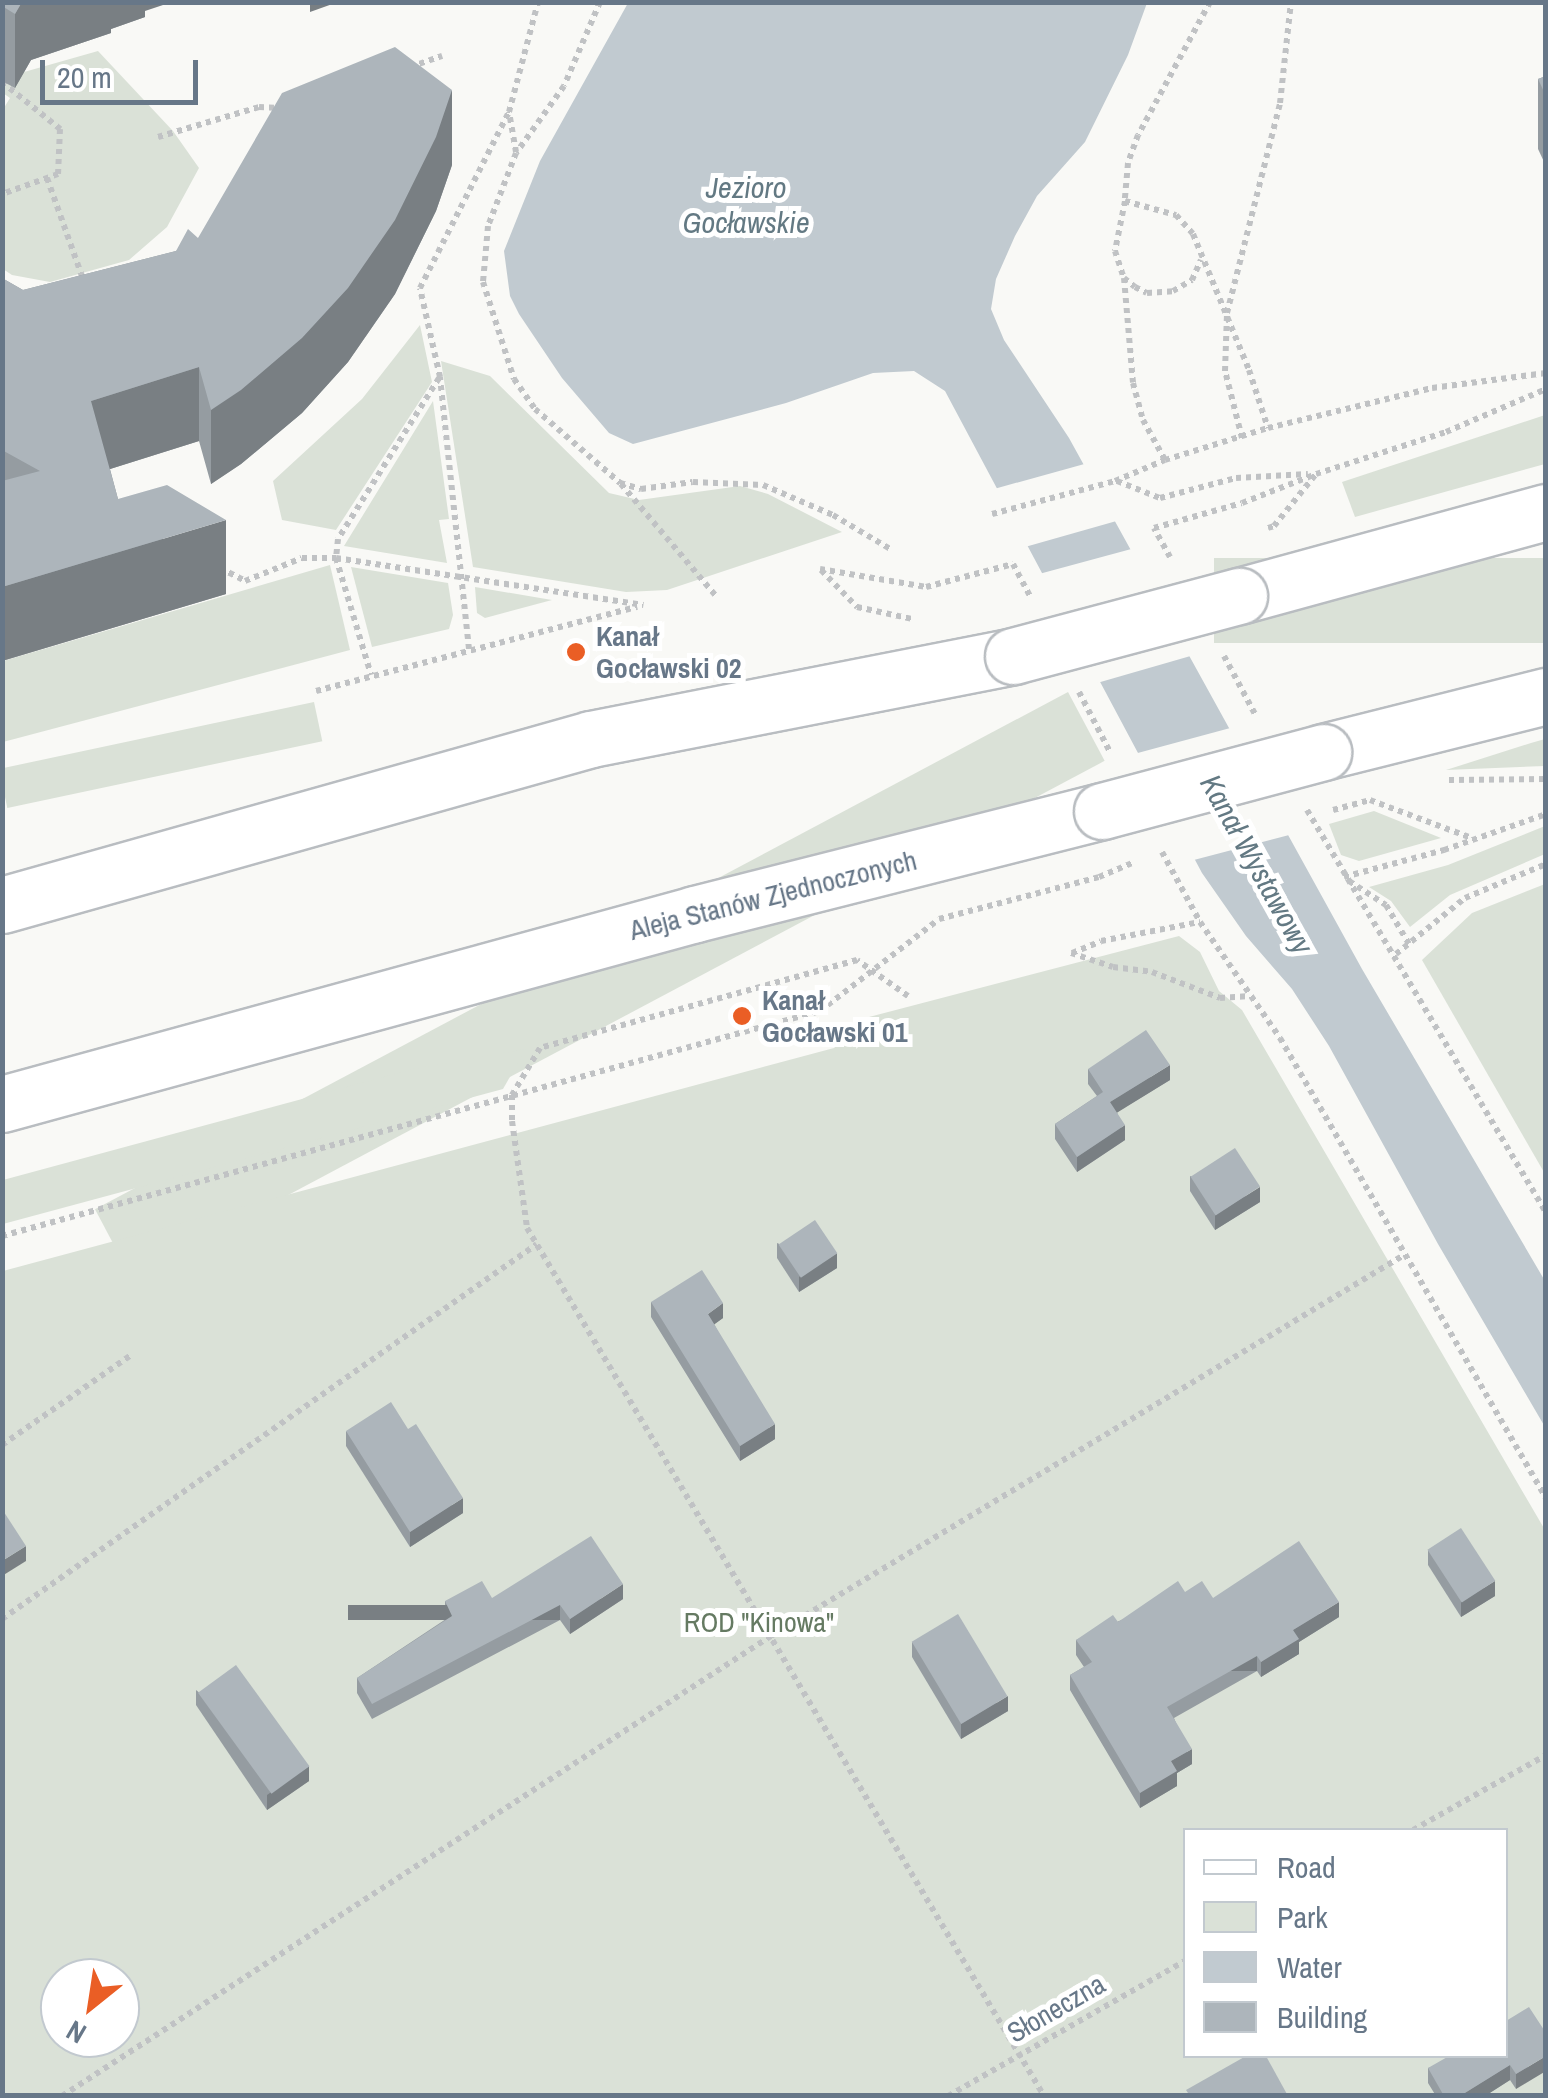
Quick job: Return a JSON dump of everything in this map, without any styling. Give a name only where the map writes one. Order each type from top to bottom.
[{"type":"main road","points":[[2,905],[592,739],[1013,656],[1546,512]]},
{"type":"main road","name":"Aleja Stanów Zjednoczonych","points":[[2,1104],[694,914],[1546,696]]},
{"type":"path","points":[[469,649],[440,377],[420,288],[509,112],[538,2]]},
{"type":"path","points":[[600,2],[564,86],[516,153],[488,226],[482,282],[514,379],[535,408],[620,483],[717,597]]},
{"type":"path","points":[[1165,460],[1143,420],[1134,383],[1124,278],[1115,251],[1128,164],[1138,135],[1210,2]]},
{"type":"path","points":[[1242,438],[1225,370],[1227,313],[1280,103],[1291,2]]},
{"type":"path","points":[[408,68],[442,56]]},
{"type":"path","points":[[2,82],[60,129],[58,174],[2,194]]},
{"type":"path","points":[[158,137],[258,107],[288,108]]},
{"type":"path","points":[[509,112],[516,153]]},
{"type":"path","points":[[47,178],[87,290]]},
{"type":"path","points":[[1125,201],[1176,214],[1193,234],[1227,313],[1268,428]]},
{"type":"path","points":[[1124,278],[1147,293],[1173,291],[1192,280],[1202,259]]},
{"type":"path","points":[[992,514],[1116,481],[1165,460],[1268,428],[1432,388],[1546,374]]},
{"type":"path","points":[[372,675],[336,558],[338,539],[440,377]]},
{"type":"path","points":[[1173,563],[1154,528],[1446,432],[1546,389]]},
{"type":"path","points":[[1116,481],[1160,498],[1236,478],[1316,474]]},
{"type":"path","points":[[1258,530],[1274,526],[1316,474]]},
{"type":"path","points":[[620,483],[641,489],[692,482],[764,484],[833,515],[892,550]]},
{"type":"path","points":[[210,564],[245,581],[302,558],[336,558],[464,574],[642,606],[316,690]]},
{"type":"path","points":[[925,622],[857,607],[820,569],[926,588],[1003,567]]},
{"type":"path","points":[[1221,650],[1258,720]]},
{"type":"path","points":[[1434,784],[1546,779]]},
{"type":"path","points":[[1386,796],[1370,800],[1470,838]]},
{"type":"path","points":[[1306,808],[1546,1212]]},
{"type":"path","points":[[1344,877],[1444,850],[1546,814]]},
{"type":"path","points":[[2,1236],[820,1011],[939,920],[1099,877],[1134,862]]},
{"type":"path","points":[[1396,954],[1465,898],[1546,864]]},
{"type":"path","points":[[1344,877],[1386,905],[1409,944]]},
{"type":"path","points":[[1200,922],[1101,941],[1071,953],[1152,972],[1220,998],[1252,996]]},
{"type":"path","points":[[1220,950],[1280,1038],[1546,1498]]},
{"type":"path","points":[[908,996],[857,960],[540,1048],[512,1095],[528,1228],[1044,2096]]},
{"type":"path","points":[[2,1618],[537,1244]]},
{"type":"path","points":[[62,2096],[771,1636],[1404,1255]]},
{"type":"path","points":[[2,1445],[131,1354]]},
{"type":"path","points":[[1417,1828],[1546,1755]]},
{"type":"path","name":"Słoneczna","points":[[948,2096],[1183,1962]]},
{"type":"green space","points":[[98,51],[173,131],[199,168],[167,227],[129,260],[50,282],[12,275],[3,269],[2,111],[10,98],[3,93],[3,78]]},
{"type":"green space","points":[[420,325],[432,382],[336,530],[282,520],[273,481],[362,399]]},
{"type":"green space","points":[[441,361],[490,376],[609,493],[639,500],[740,486],[768,494],[842,532],[667,590],[626,592],[473,567]]},
{"type":"green space","points":[[433,401],[449,519],[439,520],[447,563],[344,546]]},
{"type":"green space","points":[[1545,415],[1545,464],[1355,517],[1342,482]]},
{"type":"green space","points":[[1214,558],[1545,558],[1545,643],[1214,643]]},
{"type":"green space","points":[[330,565],[350,650],[3,742],[3,661]]},
{"type":"green space","points":[[351,567],[448,583],[453,615],[449,629],[372,647]]},
{"type":"green space","points":[[475,587],[552,600],[485,618],[477,613]]},
{"type":"green space","points":[[1068,692],[1105,761],[132,1278],[95,1209]]},
{"type":"green space","points":[[314,702],[322,741],[7,808],[2,768]]},
{"type":"green space","points":[[1545,739],[1545,766],[1446,770],[1531,743]]},
{"type":"green space","points":[[1374,811],[1441,838],[1359,861],[1341,855],[1329,824]]},
{"type":"green space","points":[[1545,826],[1545,854],[1450,895],[1410,927],[1391,901],[1369,887],[1448,865]]},
{"type":"green space","points":[[1545,884],[1545,1174],[1422,960],[1472,913]]},
{"type":"green space","name":"ROD \"Kinowa\"","points":[[1179,936],[1200,952],[1219,991],[1242,1010],[1545,1530],[1545,2095],[3,2096],[3,1271],[834,1048],[869,1017]]},
{"type":"green space","points":[[526,1049],[503,1089],[3,1224],[3,1180],[413,1069]]},
{"type":"water","name":"Jezioro Gocławskie","points":[[628,3],[1147,3],[1128,55],[1085,142],[1037,196],[1015,236],[996,279],[991,309],[1004,340],[1069,438],[1362,969],[1545,1281],[1545,1427],[1329,1046],[1292,989],[1246,936],[1202,873],[945,391],[914,371],[873,373],[786,403],[633,444],[609,433],[562,378],[519,314],[510,296],[504,251],[540,161]]},
{"type":"pier","points":[[1088,463],[1120,520],[1025,547],[994,489]]},
{"type":"pier","points":[[1135,548],[1194,655],[1097,683],[1039,574]]},
{"type":"pier","points":[[1234,727],[1293,834],[1190,861],[1134,754]]},
{"type":"building","points":[[2,2],[22,2],[15,14]]},
{"type":"building","points":[[395,47],[452,90],[436,137],[395,220],[348,288],[302,338],[211,410],[199,367],[91,401],[118,499],[167,485],[226,520],[2,587],[2,481],[40,471],[2,450],[2,278],[23,290],[176,251],[188,229],[198,238],[282,93]]},
{"type":"building","points":[[1546,76],[1546,96],[1538,79]]},
{"type":"building","points":[[1146,1030],[1170,1065],[1110,1102],[1125,1125],[1077,1157],[1055,1124],[1103,1092],[1088,1069]]},
{"type":"building","points":[[1235,1148],[1260,1187],[1216,1215],[1191,1177]]},
{"type":"building","points":[[815,1220],[837,1253],[801,1278],[779,1245]]},
{"type":"building","points":[[702,1270],[723,1303],[708,1314],[775,1424],[740,1446],[651,1302]]},
{"type":"building","points":[[391,1402],[408,1429],[416,1424],[463,1498],[410,1532],[346,1431]]},
{"type":"building","points":[[2,1509],[26,1546],[2,1561]]},
{"type":"building","points":[[1461,1528],[1495,1581],[1462,1603],[1427,1550]]},
{"type":"building","points":[[591,1536],[623,1584],[570,1619],[560,1605],[372,1704],[357,1678],[452,1616],[445,1601],[482,1581],[492,1598]]},
{"type":"building","points":[[1299,1541],[1339,1602],[1293,1630],[1299,1639],[1261,1662],[1257,1656],[1167,1707],[1192,1749],[1171,1761],[1177,1771],[1140,1793],[1070,1675],[1092,1662],[1076,1640],[1113,1615],[1118,1622],[1178,1581],[1185,1592],[1202,1581],[1213,1598]]},
{"type":"building","points":[[958,1614],[1007,1696],[961,1724],[912,1642]]},
{"type":"building","points":[[236,1665],[309,1766],[271,1794],[198,1693]]},
{"type":"building","points":[[1529,2007],[1546,2033],[1546,2056],[1516,2074],[1510,2065],[1460,2096],[1444,2096],[1428,2068],[1446,2058],[1508,2058],[1508,2020]]},
{"type":"building","points":[[1242,2058],[1267,2058],[1288,2096],[1190,2096],[1186,2090]]},
{"type":"place","name":"Kanał Gocławski 02","points":[[576,652]]},
{"type":"place","name":"Kanał Gocławski 01","points":[[742,1016]]},
{"type":"water label","name":"Kanał Wystawowy","points":[[1257,864]]}]
